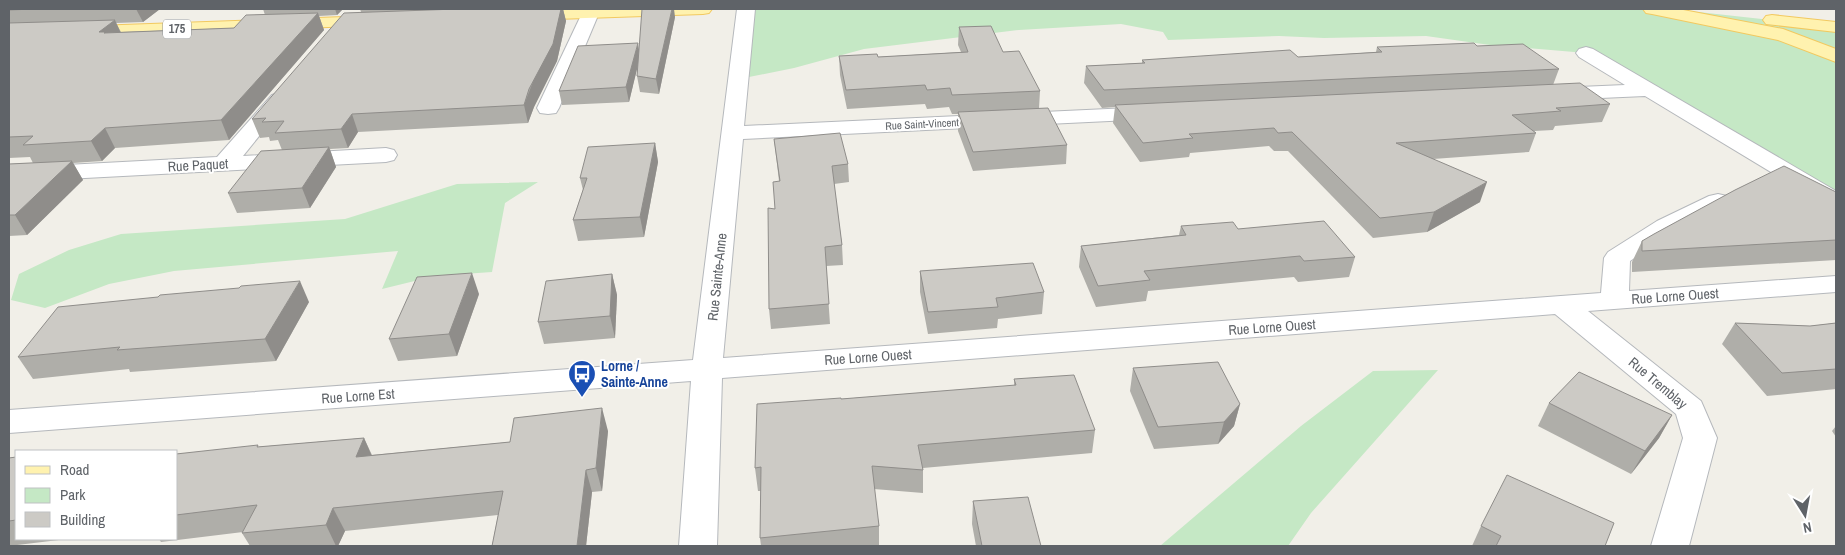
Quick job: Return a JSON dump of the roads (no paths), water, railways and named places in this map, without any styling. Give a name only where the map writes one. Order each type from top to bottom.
[{"type":"main road","points":[[512,16],[703,9]]},
{"type":"main road","points":[[1652,9],[1783,36],[1836,56]]},
{"type":"main road","points":[[1671,9],[1836,27]]},
{"type":"main road","name":"175","points":[[9,35],[391,15]]},
{"type":"main road","name":"175","points":[[9,25],[349,17]]},
{"type":"street","name":"Rue Sainte-Anne","points":[[698,546],[707,369],[746,9]]},
{"type":"street","points":[[548,108],[590,13]]},
{"type":"street","points":[[325,44],[349,17]]},
{"type":"street","points":[[1586,53],[1836,201]]},
{"type":"street","points":[[224,163],[294,82]]},
{"type":"street","points":[[1540,95],[1649,90]]},
{"type":"street","name":"Rue Saint-Vincent","points":[[734,133],[1172,112]]},
{"type":"street","name":"Rue Paquet","points":[[9,175],[386,154]]},
{"type":"street","points":[[1615,300],[1617,258],[1666,226],[1785,171]]},
{"type":"street","name":"Rue Lorne Ouest","points":[[707,369],[1836,284]]},
{"type":"street","name":"Rue Tremblay","points":[[1562,305],[1690,409],[1700,438],[1670,546]]},
{"type":"street","name":"Rue Lorne Est","points":[[9,422],[707,369]]},
{"type":"place","name":"Lorne / Sainte-Anne","points":[[582,398]]}]
